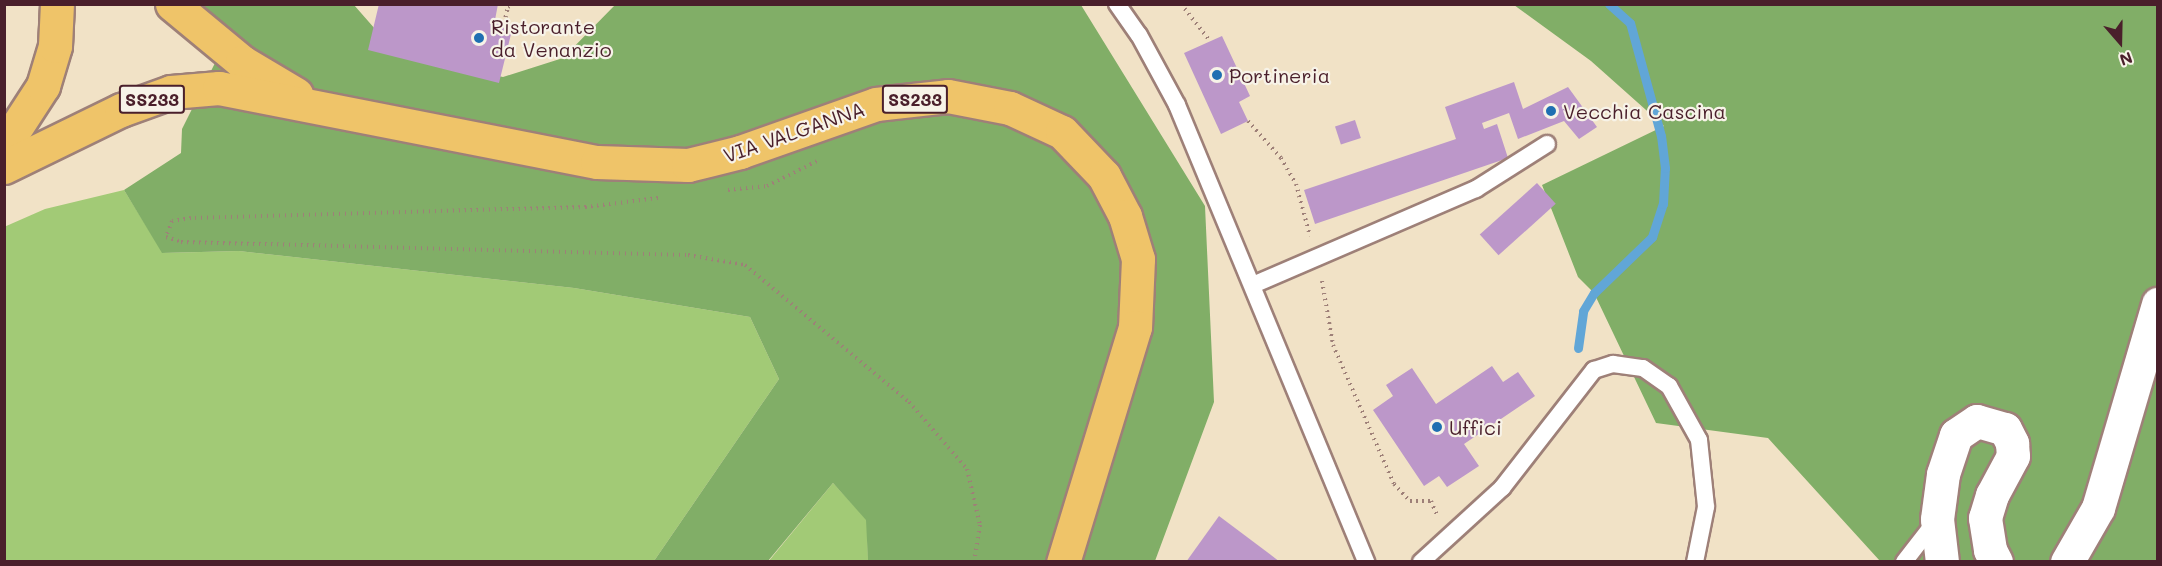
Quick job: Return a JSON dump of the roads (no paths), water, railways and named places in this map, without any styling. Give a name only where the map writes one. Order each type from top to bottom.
[{"type":"main road","points":[[4,146],[43,86],[55,46],[57,4]]},
{"type":"main road","name":"SS233","points":[[172,4],[242,62],[313,104]]},
{"type":"main road","name":"SS233","points":[[4,167],[121,110],[171,92],[219,88],[313,104]]},
{"type":"main road","name":"VIA VALGANNA","points":[[313,104],[597,162],[688,165],[740,152],[876,104],[948,96],[1010,108],[1062,132],[1104,176],[1125,216],[1138,259],[1136,327],[1063,561]]},
{"type":"street","points":[[2067,561],[2098,508],[2157,304]]},
{"type":"street","points":[[1942,561],[1937,519],[1942,474],[1956,435],[1977,421],[2005,429],[2013,456],[1992,495],[1985,518],[1990,550],[1996,561]]},
{"type":"lane","points":[[1117,4],[1139,35],[1177,105],[1366,561]]},
{"type":"lane","points":[[1253,285],[1476,189],[1547,144]]},
{"type":"lane","points":[[1421,561],[1502,488],[1594,370],[1613,364],[1643,368],[1669,386],[1700,440],[1706,507],[1695,561]]},
{"type":"lane","points":[[1904,561],[1937,519]]},
{"type":"waterway","points":[[1578,348],[1583,311],[1594,293],[1652,237],[1663,204],[1665,168],[1661,136],[1630,23],[1609,4]]},
{"type":"place","name":"Ristorante da Venanzio","points":[[479,38]]},
{"type":"place","name":"Portineria","points":[[1217,75]]},
{"type":"place","name":"Vecchia Cascina","points":[[1551,111]]},
{"type":"place","name":"Uffici","points":[[1437,427]]}]
